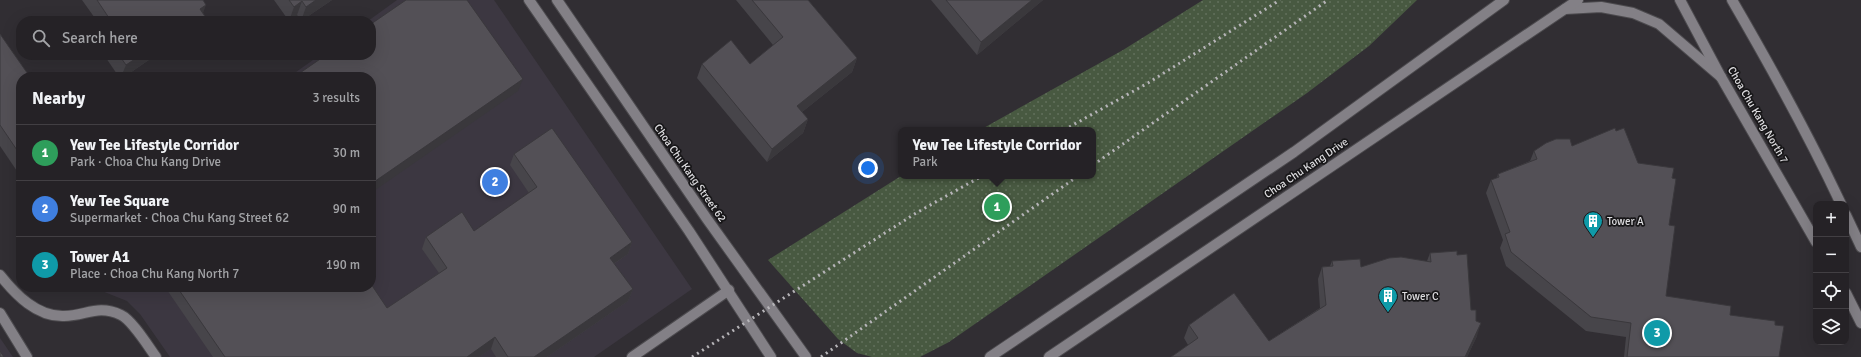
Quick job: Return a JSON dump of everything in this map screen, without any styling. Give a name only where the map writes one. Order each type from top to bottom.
[{"type":"street","points":[[529,0],[729,290],[771,357]]},
{"type":"street","name":"Choa Chu Kang Street 62","points":[[556,0],[707,219],[806,357]]},
{"type":"street","name":"Choa Chu Kang Drive","points":[[990,357],[1294,152],[1504,0]]},
{"type":"street","name":"Choa Chu Kang Drive","points":[[1049,357],[1578,0]]},
{"type":"street","name":"Choa Chu Kang North 7","points":[[1680,0],[1721,77],[1813,237]]},
{"type":"street","points":[[1732,0],[1808,135],[1840,201]]},
{"type":"street","points":[[1740,0],[1742,18]]},
{"type":"street","points":[[1564,9],[1601,7],[1633,13],[1659,24],[1721,77]]},
{"type":"street","points":[[1849,221],[1861,247]]},
{"type":"street","points":[[0,275],[13,291],[39,312],[64,316],[98,309],[122,315],[139,333],[156,357]]},
{"type":"street","points":[[632,357],[729,290]]},
{"type":"street","points":[[1849,299],[1861,323]]},
{"type":"street","points":[[0,313],[27,357]]},
{"type":"shaded area","points":[[397,0],[494,0],[692,289],[594,357],[170,357],[140,314],[127,301],[104,292],[376,292],[376,72],[296,72],[313,60],[376,60],[375,16]]},
{"type":"shaded area","points":[[0,338],[13,357],[0,357]]},
{"type":"green space","points":[[1203,0],[1417,0],[1369,46],[1307,93],[949,342],[920,357],[872,357],[857,353],[838,339],[768,260],[898,178],[1096,179],[1096,127],[985,127],[1123,50]]},
{"type":"building","points":[[97,0],[203,0],[206,5],[200,9],[205,16],[108,16]]},
{"type":"building","points":[[289,0],[316,0],[306,7],[302,1],[294,7]]},
{"type":"building","points":[[406,0],[467,0],[523,79],[376,181],[376,72],[301,72],[319,60],[376,60],[376,21]]},
{"type":"building","points":[[752,0],[808,0],[857,58],[797,106],[808,119],[772,149],[702,64],[731,40],[750,64],[783,37]]},
{"type":"building","points":[[946,0],[1032,0],[981,42]]},
{"type":"building","points":[[0,34],[16,57],[16,60],[18,60],[27,72],[16,72],[16,149],[0,125]]},
{"type":"building","points":[[122,60],[134,60],[126,65]]},
{"type":"building","points":[[552,128],[632,242],[610,258],[633,289],[534,357],[508,357],[495,337],[467,357],[225,357],[180,292],[376,292],[387,308],[447,268],[426,237],[462,212],[474,231],[537,187],[514,154]]},
{"type":"building","name":"Tower A","points":[[1615,128],[1616,131],[1624,128],[1638,163],[1674,168],[1672,178],[1676,179],[1669,225],[1675,226],[1666,296],[1731,306],[1730,315],[1775,321],[1775,325],[1784,326],[1779,357],[1627,357],[1631,323],[1591,317],[1511,252],[1505,234],[1510,232],[1491,180],[1499,177],[1498,174],[1537,159],[1534,151],[1546,143],[1556,139],[1570,139],[1572,146]]},
{"type":"building","points":[[1457,251],[1457,255],[1467,254],[1471,310],[1476,310],[1476,321],[1481,323],[1465,357],[1171,357],[1198,338],[1189,325],[1234,293],[1269,341],[1326,305],[1322,267],[1333,266],[1332,261],[1360,259],[1361,267],[1389,258],[1401,257],[1431,262],[1430,253]]},
{"type":"building","points":[[0,351],[4,357],[0,357]]},
{"type":"railway","points":[[1069,127],[1148,83],[1280,0]]},
{"type":"railway","points":[[1096,163],[1328,0]]},
{"type":"railway","points":[[692,357],[916,213],[977,179]]},
{"type":"railway","points":[[821,357],[1074,179]]},
{"type":"place","name":"Yew Tee Square","points":[[495,182]]},
{"type":"place","name":"Yew Tee Lifestyle Corridor","points":[[997,207]]},
{"type":"place","name":"Tower A","points":[[1593,238]]},
{"type":"place","name":"Tower C","points":[[1388,313]]},
{"type":"place","name":"Tower A1","points":[[1657,333]]}]
